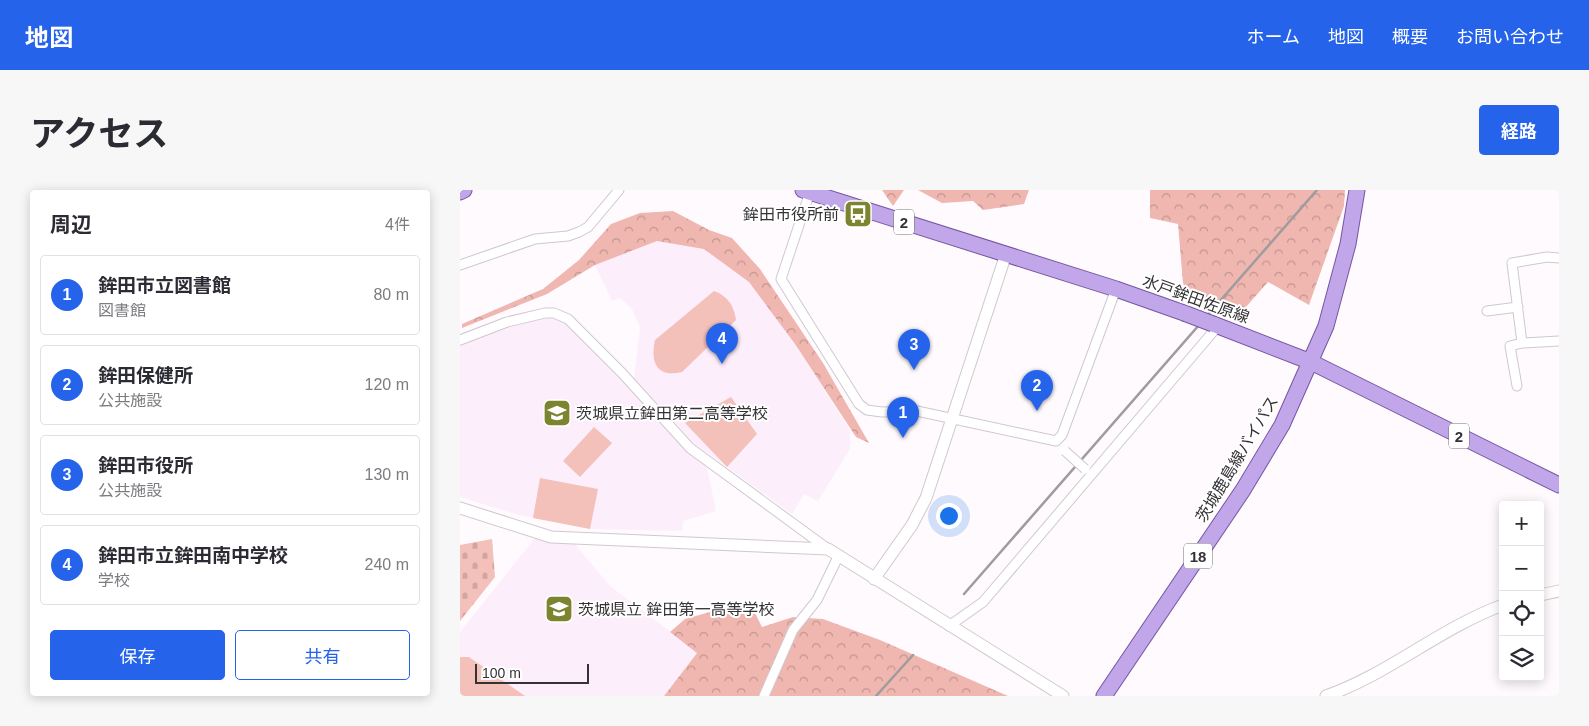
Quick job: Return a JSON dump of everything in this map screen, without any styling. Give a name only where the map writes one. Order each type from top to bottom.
[{"type":"main road","points":[[460,192],[464,190]]},
{"type":"main road","name":"茨城鹿島線バイパス","points":[[1104,696],[1282,426],[1311,362],[1336,291],[1354,213],[1357,190]]},
{"type":"main road","name":"水戸鉾田佐原線","points":[[807,191],[1116,289],[1311,362],[1559,485]]},
{"type":"street","points":[[460,265],[535,239],[568,236],[578,232],[588,227],[619,190]]},
{"type":"street","points":[[807,191],[781,279],[859,404],[867,410],[882,412],[917,411],[1056,441],[1089,472]]},
{"type":"street","points":[[874,579],[922,506],[1006,254]]},
{"type":"street","points":[[1522,343],[1512,263],[1547,257],[1559,258]]},
{"type":"street","points":[[1056,441],[1062,436],[1116,289]]},
{"type":"street","points":[[1487,311],[1518,307]]},
{"type":"street","points":[[460,340],[507,322],[545,312],[554,313],[568,319],[690,448],[828,549],[1063,696]]},
{"type":"street","points":[[949,626],[983,602],[1089,472],[1215,325]]},
{"type":"street","points":[[1517,386],[1510,346],[1522,343],[1559,341]]},
{"type":"street","points":[[460,508],[551,537],[828,549]]},
{"type":"street","points":[[764,696],[793,630],[817,600],[839,555]]},
{"type":"street","points":[[1544,594],[1559,591]]},
{"type":"street","points":[[1326,696],[1375,675],[1454,626],[1499,607]]},
{"type":"shaded area","points":[[671,238],[697,245],[723,259],[764,296],[850,430],[850,449],[818,501],[804,494],[792,514],[695,444],[634,378],[640,328],[632,309],[620,298],[612,301],[595,265],[645,243]]},
{"type":"shaded area","name":"茨城県立鉾田第二高等学校","points":[[539,318],[556,318],[565,323],[707,468],[716,511],[683,521],[682,531],[590,529],[515,514],[460,497],[460,344],[512,325]]},
{"type":"shaded area","name":"茨城県立 鉾田第一高等学校","points":[[535,538],[574,543],[610,586],[697,652],[664,696],[460,696],[460,632]]},
{"type":"green space","points":[[882,190],[904,190],[893,206]]},
{"type":"green space","points":[[918,190],[1029,190],[1024,204],[983,210],[973,201],[942,203]]},
{"type":"green space","points":[[1150,190],[1345,190],[1344,206],[1309,305],[1268,282],[1238,316],[1191,300],[1183,283],[1178,224],[1150,218]]},
{"type":"green space","points":[[673,211],[709,230],[732,238],[760,269],[823,363],[869,443],[856,437],[795,344],[749,282],[704,249],[657,241],[595,265],[547,294],[462,328],[462,324],[543,289],[579,260],[611,224],[640,213]]},
{"type":"green space","points":[[714,291],[730,302],[736,320],[682,372],[667,373],[661,371],[655,362],[655,340]]},
{"type":"green space","points":[[731,397],[757,434],[727,467],[685,423]]},
{"type":"green space","points":[[594,427],[612,443],[580,477],[563,461]]},
{"type":"green space","points":[[540,478],[598,489],[590,529],[533,518]]},
{"type":"green space","points":[[492,539],[495,577],[460,621],[460,545]]},
{"type":"green space","points":[[749,601],[762,627],[793,617],[823,619],[880,640],[1008,696],[664,696],[697,653],[670,632],[685,619]]},
{"type":"green space","points":[[460,657],[469,657],[525,696],[460,696]]},
{"type":"railway","points":[[964,594],[1317,190]]},
{"type":"railway","points":[[876,696],[913,655]]},
{"type":"place","name":"鉾田市役所前","points":[[858,214]]},
{"type":"place","name":"鉾田市立鉾田南中学校","points":[[722,364]]},
{"type":"place","name":"鉾田市役所","points":[[914,370]]},
{"type":"place","name":"鉾田保健所","points":[[1037,411]]},
{"type":"place","name":"茨城県立鉾田第二高等学校","points":[[557,413]]},
{"type":"place","name":"鉾田市立図書館","points":[[903,438]]},
{"type":"place","name":"茨城県立 鉾田第一高等学校","points":[[559,609]]}]
